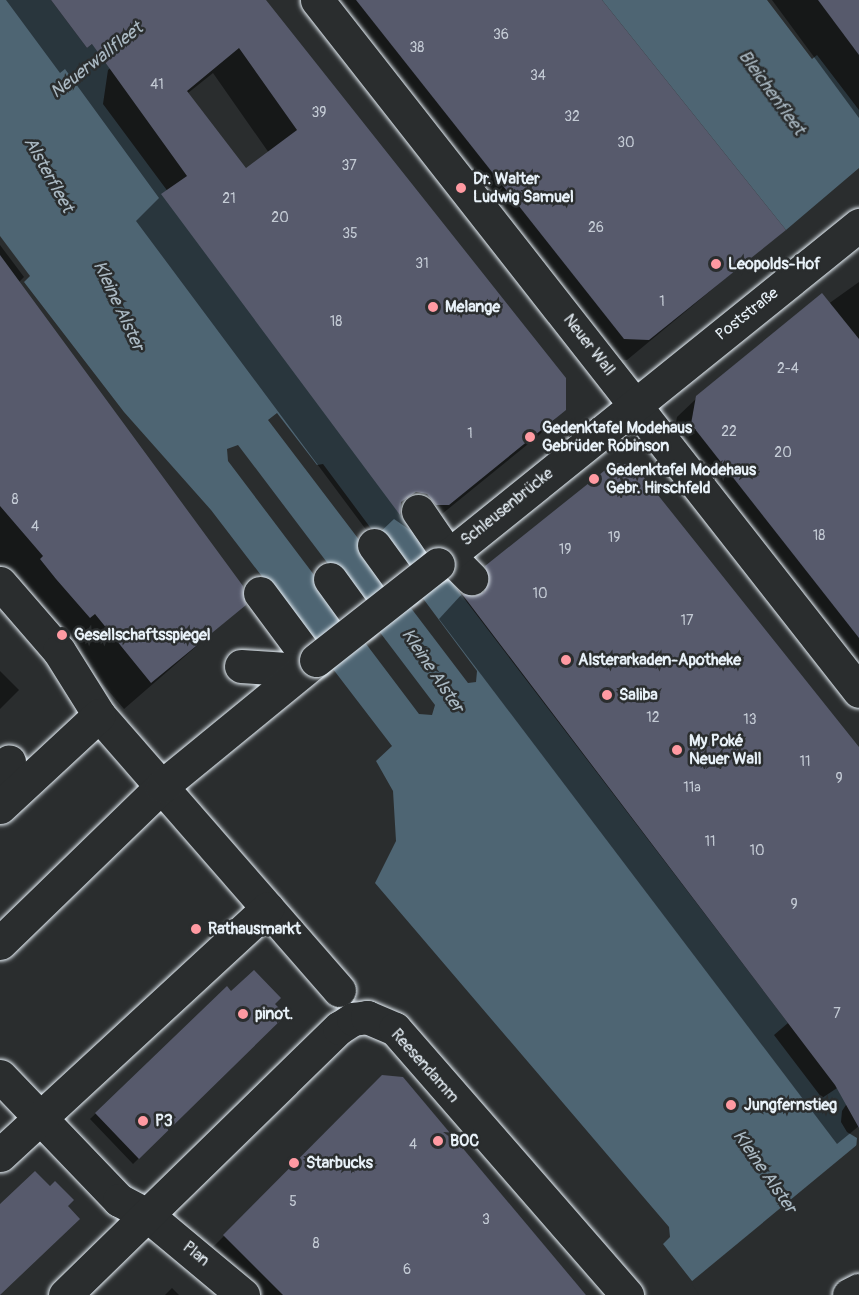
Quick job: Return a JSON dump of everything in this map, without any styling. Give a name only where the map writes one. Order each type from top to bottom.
[{"type":"street","name":"Neuer Wall","points":[[317,0],[635,402],[661,442],[859,691]]},
{"type":"street","name":"Poststraße","points":[[635,402],[859,225]]},
{"type":"street","name":"Schleusenbrücke","points":[[0,943],[162,786],[635,402]]},
{"type":"street","points":[[418,511],[443,559],[471,578]]},
{"type":"street","points":[[374,545],[406,589]]},
{"type":"street","points":[[330,579],[362,623]]},
{"type":"street","points":[[0,583],[60,651],[99,715],[339,990]]},
{"type":"street","points":[[260,593],[310,664]]},
{"type":"street","points":[[242,666],[310,664]]},
{"type":"street","points":[[0,807],[99,715]]},
{"type":"street","points":[[0,1155],[268,908]]},
{"type":"street","name":"Reesendamm","points":[[147,1215],[339,1028],[353,1019],[367,1017],[395,1029],[627,1295]]},
{"type":"street","name":"Plan","points":[[0,1076],[118,1200],[147,1215],[243,1295]]},
{"type":"street","points":[[65,1295],[147,1215]]},
{"type":"street","points":[[849,1295],[859,1289]]},
{"type":"street","points":[[855,1295],[859,1289]]},
{"type":"water","points":[[0,0],[51,0],[87,48],[119,23],[194,0],[108,70],[103,104],[390,491],[387,496],[405,521],[788,1023],[774,1035],[822,1098],[837,1088],[848,1102],[842,1111],[841,1122],[847,1132],[857,1138],[856,1150],[703,1295],[663,1244],[670,1237],[669,1227],[375,883],[396,841],[393,791],[376,761],[392,746],[211,510],[124,412],[24,282],[30,276],[0,236]],"holes":[[[277,413],[317,465],[323,464],[477,671],[476,682],[468,683],[268,420]],[[238,445],[435,705],[432,715],[419,714],[228,461],[227,449]]]},
{"type":"water","name":"Bleichenfleet","points":[[602,0],[767,0],[812,59],[817,55],[859,110],[859,168],[786,230]]},
{"type":"pier","points":[[858,1144],[859,1295],[699,1295],[691,1282]]},
{"type":"building","points":[[51,0],[266,0],[566,378],[566,410],[449,505],[436,505],[427,494],[416,492],[401,502],[400,515],[161,194],[187,176],[92,44],[87,48]],"holes":[[[239,48],[297,130],[246,168],[187,91]]]},
{"type":"building","points":[[356,0],[602,0],[786,230],[649,340],[624,339]]},
{"type":"building","points":[[818,0],[859,0],[859,55]]},
{"type":"building","points":[[0,255],[243,586],[246,605],[151,683],[95,614],[90,618],[56,579],[40,559],[43,556],[0,506]]},
{"type":"building","points":[[822,293],[859,339],[859,638],[691,424],[696,396]]},
{"type":"building","points":[[614,463],[634,465],[859,747],[859,1128],[835,1085],[462,594],[475,596],[484,592],[489,582],[485,566]]},
{"type":"building","points":[[254,970],[281,998],[275,1004],[286,1015],[139,1159],[95,1113],[227,986],[231,991]]},
{"type":"building","points":[[382,1075],[403,1077],[586,1295],[283,1295],[223,1235]]},
{"type":"building","points":[[35,1171],[50,1186],[55,1181],[74,1200],[68,1206],[80,1219],[0,1295],[0,1204]]},
{"type":"place","name":"Dr. Walter Ludwig Samuel","points":[[461,188]]},
{"type":"place","name":"Leopolds-Hof","points":[[716,264]]},
{"type":"place","name":"Melange","points":[[433,307]]},
{"type":"place","name":"Gedenktafel Modehaus Gebrüder Robinson","points":[[530,437]]},
{"type":"place","name":"Gedenktafel Modehaus Gebr. Hirschfeld","points":[[594,479]]},
{"type":"place","name":"Gesellschaftsspiegel","points":[[62,635]]},
{"type":"place","name":"Alsterarkaden-Apotheke","points":[[566,660]]},
{"type":"place","name":"Saliba","points":[[607,695]]},
{"type":"place","name":"My Poké Neuer Wall","points":[[677,750]]},
{"type":"place","name":"Rathausmarkt","points":[[196,929]]},
{"type":"place","name":"pinot.","points":[[243,1014]]},
{"type":"place","name":"Jungfernstieg","points":[[731,1105]]},
{"type":"place","name":"P3","points":[[143,1121]]},
{"type":"place","name":"BOC","points":[[438,1141]]},
{"type":"place","name":"Starbucks","points":[[294,1163]]},
{"type":"water label","name":"Neuerwallfleet","points":[[97,61]]},
{"type":"water label","name":"Alsterfleet","points":[[48,175]]},
{"type":"water label","name":"Kleine Alster","points":[[118,306]]},
{"type":"water label","name":"Kleine Alster","points":[[432,671]]},
{"type":"water label","name":"Kleine Alster","points":[[764,1172]]}]
